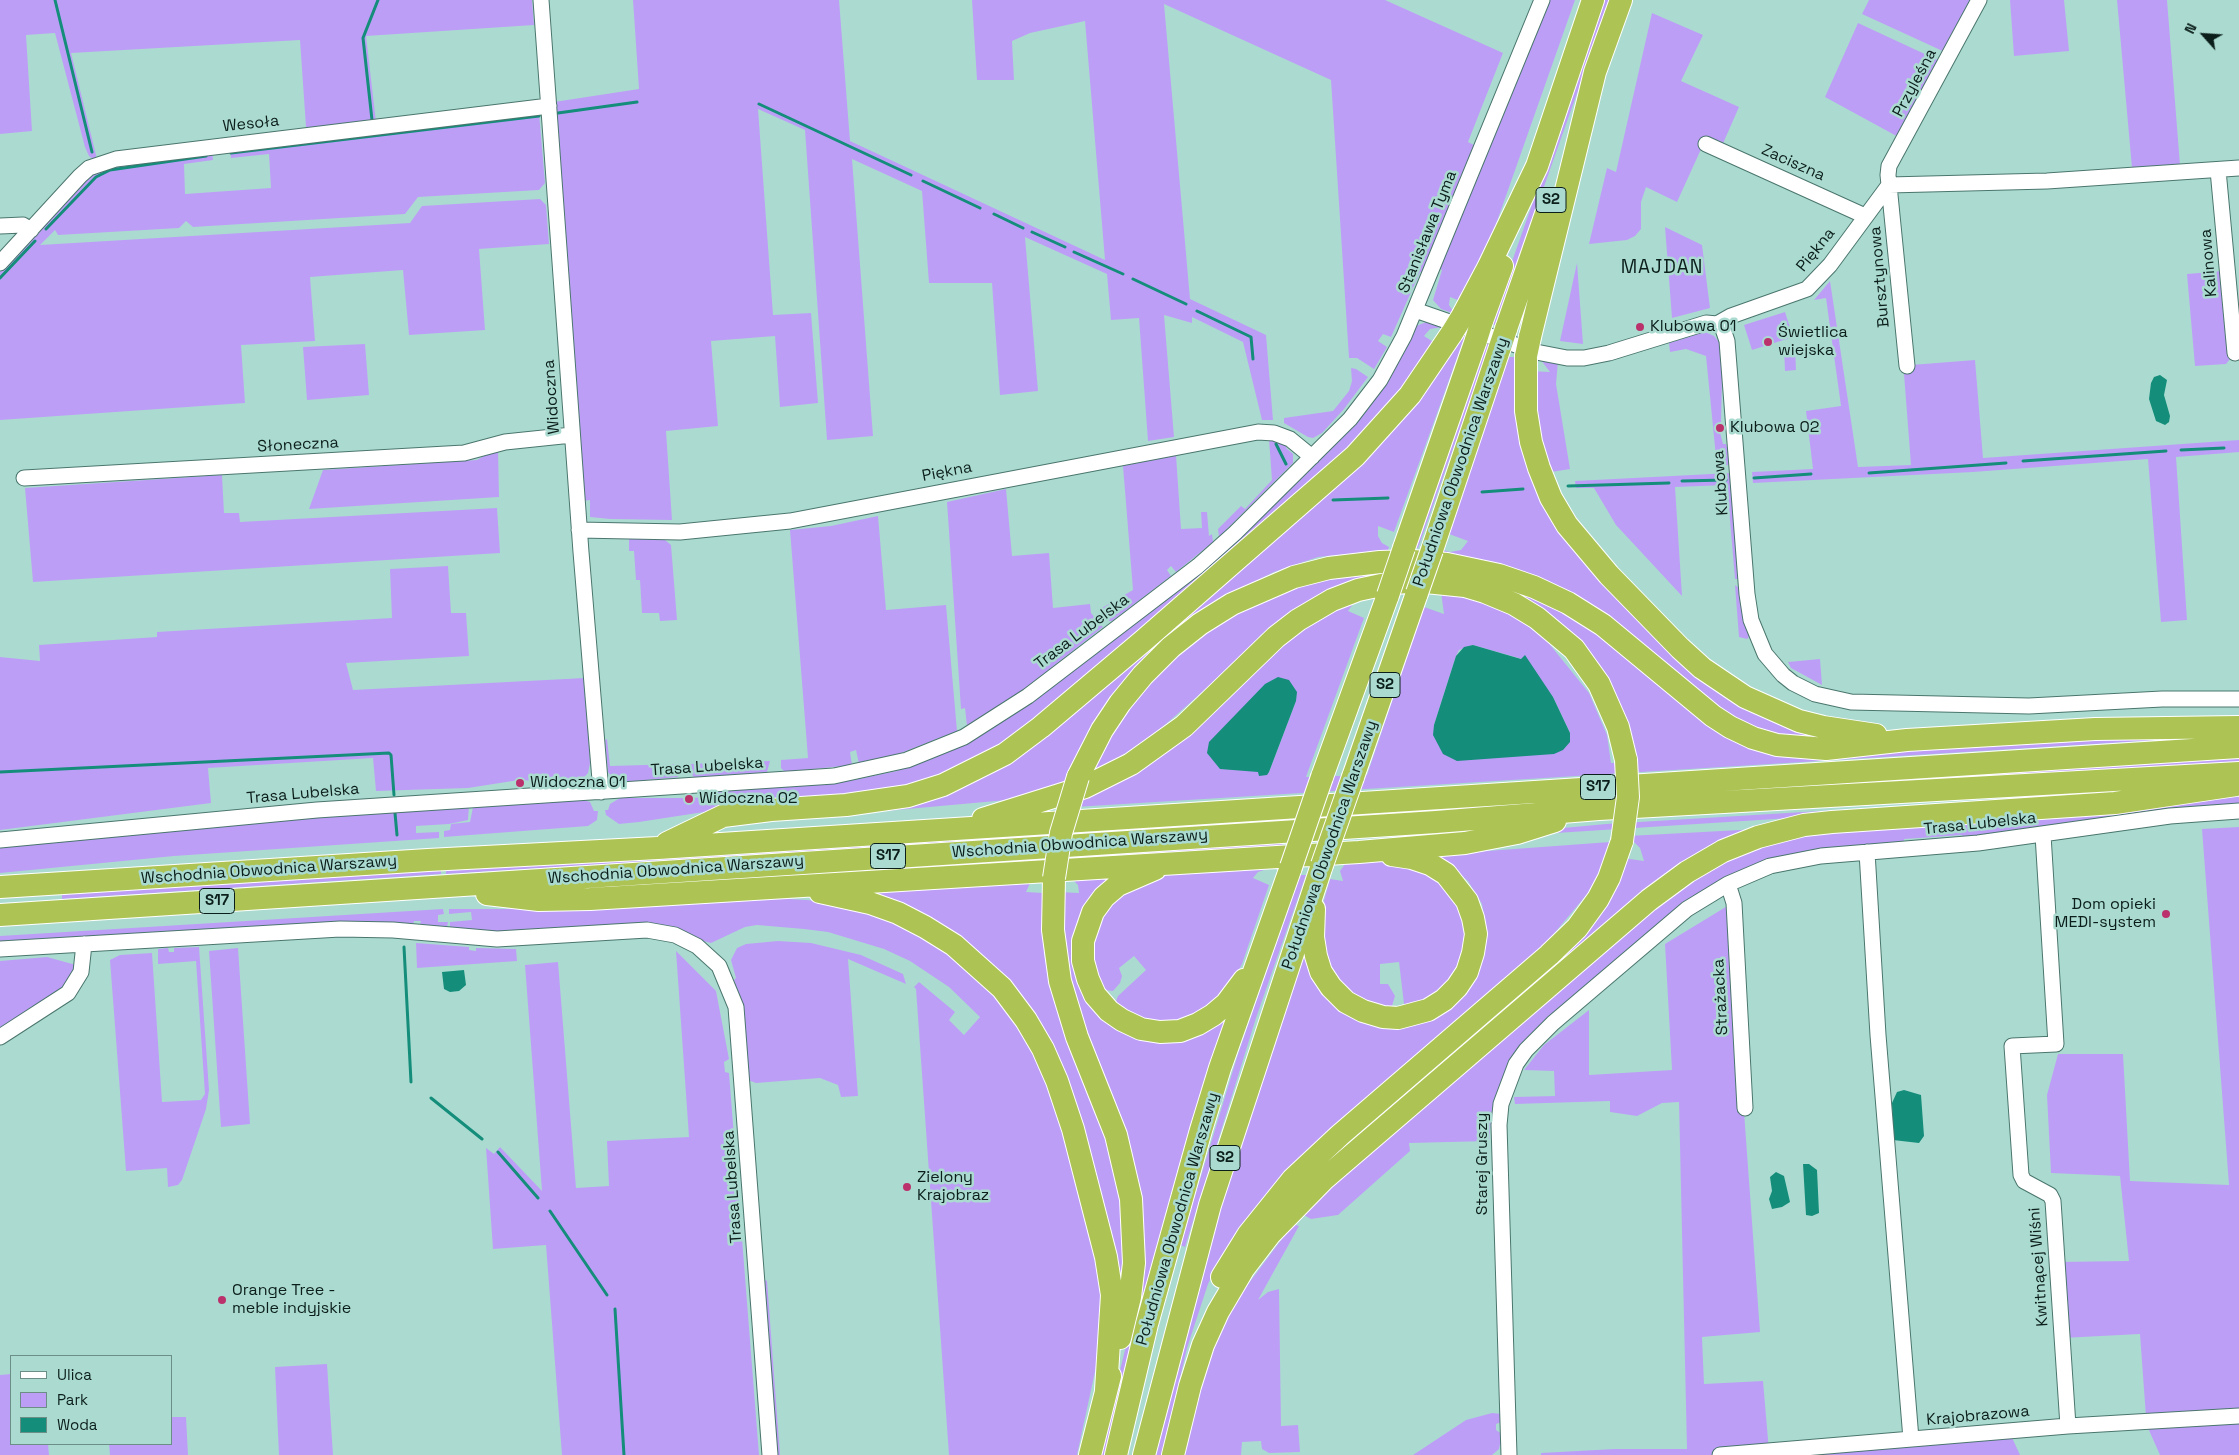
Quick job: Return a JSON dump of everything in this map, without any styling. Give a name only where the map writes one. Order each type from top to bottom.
[{"type":"highway","name":"Południowa Obwodnica Warszawy","points":[[1116,1455],[1148,1324],[1201,1130],[1220,1068],[1404,548],[1468,327],[1537,166],[1593,0]]},
{"type":"highway","name":"S2","points":[[1595,72],[1621,0]]},
{"type":"highway","name":"Południowa Obwodnica Warszawy","points":[[1144,1455],[1210,1205],[1322,865],[1595,72]]},
{"type":"highway","points":[[1595,72],[1528,346],[1526,402],[1531,442],[1551,498],[1567,525],[1584,546],[1659,627],[1702,668],[1725,685],[1768,709],[1824,727],[1907,740]]},
{"type":"highway","points":[[658,848],[724,816],[763,810],[868,802],[908,796],[943,785],[1005,754],[1041,728],[1348,462],[1381,429],[1468,327]]},
{"type":"highway","points":[[1090,1455],[1130,1297],[1134,1262],[1131,1199],[1116,1136],[1077,1036],[1060,981],[1053,930],[1054,878],[1061,833],[1078,777],[1102,730],[1120,703],[1157,661],[1200,624],[1232,604],[1264,589],[1294,578],[1338,567],[1380,562],[1447,564],[1491,573],[1534,587],[1568,603],[1603,625],[1713,716],[1753,738],[1777,745],[1826,748],[1907,740],[2095,729],[2239,727]]},
{"type":"highway","points":[[956,829],[1012,808],[1085,787],[1131,764],[1184,726],[1276,637],[1298,620],[1332,600],[1358,590],[1386,584],[1416,581],[1465,586],[1486,592],[1514,604],[1537,618],[1574,649],[1599,684],[1618,727],[1626,760],[1628,797],[1622,841],[1609,878],[1598,899],[1577,928],[1549,955],[1340,1135],[1293,1179],[1248,1235],[1220,1283],[1199,1333],[1180,1403],[1173,1455]]},
{"type":"highway","name":"S17","points":[[658,848],[2239,747]]},
{"type":"highway","name":"S17","points":[[1599,809],[2239,773]]},
{"type":"highway","points":[[1173,1455],[1190,1386],[1203,1345],[1218,1312],[1244,1268],[1270,1234],[1323,1180],[1649,900],[1687,872],[1723,851],[1758,837],[1804,826],[1841,821],[2115,803],[2239,784]]},
{"type":"highway","points":[[424,888],[539,900],[779,889],[858,881],[1359,852],[1474,841],[1517,833],[1599,809]]},
{"type":"highway","name":"Wschodnia Obwodnica Warszawy","points":[[0,915],[1352,827],[1599,809]]},
{"type":"highway","name":"Wschodnia Obwodnica Warszawy","points":[[0,888],[428,860],[658,848]]},
{"type":"highway","points":[[1322,865],[1313,913],[1313,937],[1322,972],[1331,987],[1346,1002],[1363,1011],[1383,1017],[1398,1018],[1428,1010],[1444,1000],[1457,987],[1467,972],[1476,934],[1474,918],[1468,901],[1452,880],[1430,864],[1412,858],[1359,852]]},
{"type":"highway","points":[[1176,864],[1136,875],[1118,885],[1104,897],[1093,912],[1083,941],[1083,961],[1095,995],[1103,1005],[1122,1020],[1141,1029],[1160,1032],[1180,1031],[1198,1024],[1226,1004],[1241,986],[1261,954]]},
{"type":"highway","points":[[779,889],[839,895],[870,903],[925,926],[977,964],[1002,988],[1026,1020],[1043,1049],[1057,1081],[1073,1129],[1106,1257],[1112,1295],[1106,1390]]},
{"type":"street","name":"Widoczna","points":[[541,0],[579,530],[601,792]]},
{"type":"street","name":"Stanisława Tyma","points":[[1312,457],[1350,419],[1380,380],[1404,336],[1542,0]]},
{"type":"street","name":"Przyleśna","points":[[1889,185],[1889,166],[1978,0]]},
{"type":"street","name":"Wesoła","points":[[0,263],[89,168],[116,159],[549,106]]},
{"type":"street","name":"Zaciszna","points":[[1706,144],[1865,216]]},
{"type":"street","points":[[1889,185],[2047,181],[2239,168]]},
{"type":"street","name":"Kalinowa","points":[[2218,170],[2235,353]]},
{"type":"street","name":"Piękna","points":[[1415,310],[1536,352],[1567,358],[1584,358],[1609,353],[1706,323],[1717,324],[1731,316],[1807,288],[1830,264],[1889,185]]},
{"type":"street","name":"Bursztynowa","points":[[1889,185],[1907,366]]},
{"type":"street","points":[[0,226],[23,225],[30,230]]},
{"type":"street","name":"Klubowa","points":[[1717,324],[1723,330],[1728,341],[1747,594],[1751,620],[1758,642],[1773,665],[1793,683],[1815,694],[1852,702],[2028,706],[2162,700],[2239,699]]},
{"type":"street","name":"Piękna","points":[[579,530],[680,532],[790,521],[1258,432],[1274,433],[1290,439],[1312,457]]},
{"type":"street","name":"Słoneczna","points":[[24,478],[464,453],[505,442],[572,435]]},
{"type":"street","name":"Trasa Lubelska","points":[[0,840],[317,810],[834,776],[907,760],[964,737],[1007,711],[1198,566],[1236,533],[1312,457]]},
{"type":"street","name":"Trasa Lubelska","points":[[1728,884],[1754,872],[1787,862],[1821,856],[1978,843],[2170,816],[2239,812]]},
{"type":"street","name":"Kwitnącej Wiśni","points":[[2044,835],[2056,1044],[2012,1046],[2020,1175],[2024,1181],[2050,1195],[2053,1201],[2068,1426]]},
{"type":"street","points":[[1867,852],[1878,1035],[1911,1439]]},
{"type":"street","name":"Strażacka","points":[[1728,884],[1734,903],[1745,1108]]},
{"type":"street","name":"Starej Gruszy","points":[[1509,1455],[1498,1155],[1501,1104],[1508,1080],[1526,1050],[1553,1023],[1676,918],[1728,884]]},
{"type":"street","name":"Trasa Lubelska","points":[[0,949],[340,929],[393,930],[497,939],[640,930],[669,933],[697,946],[719,966],[736,1007],[770,1455]]},
{"type":"street","points":[[0,1037],[68,994],[81,972],[84,944]]},
{"type":"street","name":"Krajobrazowa","points":[[1720,1455],[2068,1426],[2239,1416]]},
{"type":"green space","points":[[0,0],[532,0],[534,25],[366,36],[376,122],[310,130],[306,127],[300,40],[71,53],[96,155],[96,159],[93,159],[89,156],[85,147],[55,33],[26,35],[32,131],[0,134]]},
{"type":"green space","points":[[633,0],[839,0],[850,141],[1105,260],[1085,21],[1030,33],[1012,41],[1014,80],[977,80],[972,0],[1385,0],[1503,53],[1468,142],[1476,146],[1424,273],[1420,272],[1391,337],[1383,334],[1378,341],[1387,347],[1374,369],[1357,358],[1349,358],[1331,80],[1164,4],[1190,299],[1266,335],[1273,420],[1262,420],[1243,342],[1192,317],[1192,323],[1164,315],[1174,437],[1148,441],[1139,318],[1111,320],[1107,274],[1025,237],[1038,391],[1000,395],[992,283],[929,283],[922,191],[852,159],[873,436],[827,440],[805,130],[758,109],[773,315],[811,313],[818,403],[780,407],[775,336],[711,341],[718,426],[666,431],[672,520],[610,519],[590,517],[590,500],[583,501],[554,102],[639,89]]},
{"type":"green space","points":[[1548,0],[1575,0],[1495,227],[1460,301],[1450,297],[1449,305],[1455,314],[1441,309],[1433,300],[1442,270],[1438,267]]},
{"type":"green space","points":[[1604,0],[1610,0],[1495,325],[1490,324]]},
{"type":"green space","points":[[1869,0],[1974,0],[1947,53],[1862,14]]},
{"type":"green space","points":[[2010,0],[2064,0],[2069,51],[2014,56]]},
{"type":"green space","points":[[2117,0],[2167,0],[2180,165],[2132,168]]},
{"type":"green space","points":[[1652,13],[1703,35],[1681,81],[1739,107],[1721,148],[1702,147],[1677,202],[1646,187],[1641,202],[1641,229],[1635,236],[1627,240],[1589,244],[1607,168],[1616,172]]},
{"type":"green space","points":[[1858,23],[1942,62],[1902,139],[1825,97]]},
{"type":"green space","points":[[539,113],[545,183],[539,190],[418,197],[405,214],[193,227],[186,221],[179,228],[58,235],[55,230],[40,245],[410,223],[422,206],[540,199],[546,205],[549,244],[479,249],[485,330],[409,335],[403,270],[310,277],[315,341],[241,345],[245,403],[0,420],[0,270],[83,179],[106,167],[212,152],[213,160],[184,164],[185,194],[271,188],[269,154],[231,158],[230,148]]},
{"type":"green space","points":[[1665,227],[1702,245],[1710,308],[1672,318]]},
{"type":"green space","points":[[1577,263],[1583,344],[1560,341]]},
{"type":"green space","points":[[2223,271],[2230,359],[2226,364],[2195,366],[2187,274]]},
{"type":"green space","points":[[1830,281],[1858,467],[1911,465],[1904,374],[1912,373],[1911,365],[1975,360],[1983,458],[2239,440],[2239,452],[2176,457],[2187,620],[2161,622],[2148,459],[1973,472],[1753,483],[1752,472],[1813,469],[1806,411],[1841,406],[1826,298],[1814,300]]},
{"type":"green space","points":[[1785,312],[1793,337],[1752,350],[1744,325]]},
{"type":"green space","points":[[1429,321],[1442,327],[1430,329],[1424,336],[1435,343],[1389,412],[1016,740],[908,791],[730,808],[619,824],[606,815],[605,810],[608,810],[610,804],[620,798],[687,798],[687,801],[693,801],[693,798],[702,797],[703,794],[719,788],[785,787],[854,780],[897,771],[958,747],[990,730],[1063,677],[1294,482],[1416,326]]},
{"type":"green space","points":[[1705,332],[1714,336],[1720,343],[1722,376],[1721,424],[1718,425],[1723,444],[1726,444],[1731,460],[1728,465],[1717,467],[1706,356],[1686,349],[1670,352],[1669,343]]},
{"type":"green space","points":[[1457,333],[1465,336],[1394,532],[1378,526],[1378,536],[1382,543],[1389,547],[1388,550],[1318,557],[1274,572],[1200,612],[1065,786],[1007,800],[863,813],[949,788],[1238,565]]},
{"type":"green space","points":[[1484,342],[1490,344],[1418,548],[1412,548]]},
{"type":"green space","points":[[365,344],[369,395],[307,400],[303,347]]},
{"type":"green space","points":[[1784,347],[1795,347],[1796,370],[1785,371]]},
{"type":"green space","points":[[1508,357],[1518,357],[1527,464],[1684,662],[1845,738],[1805,739],[1777,735],[1757,729],[1711,703],[1645,648],[1442,554],[1443,550],[1450,552],[1461,550],[1468,541],[1449,534]]},
{"type":"green space","points":[[1541,360],[1558,361],[1556,384],[1570,469],[1545,473],[1529,371],[1550,372]]},
{"type":"green space","points":[[1351,368],[1368,377],[1344,409],[1322,433],[1313,438],[1308,437],[1284,423],[1284,418],[1333,411],[1349,391],[1352,381]]},
{"type":"green space","points":[[1269,439],[1274,439],[1287,445],[1286,448],[1293,454],[1293,463],[1219,537],[1218,529],[1241,506],[1245,509],[1272,480]]},
{"type":"green space","points":[[498,448],[499,497],[309,509],[323,470],[477,460]]},
{"type":"green space","points":[[1176,455],[1181,529],[1202,528],[1201,512],[1207,512],[1209,536],[1212,534],[1213,542],[1176,572],[1171,566],[1167,570],[1171,576],[1112,621],[1109,621],[1100,609],[1133,590],[1123,466]]},
{"type":"green space","points":[[1731,473],[1738,579],[1735,579],[1727,485],[1675,487],[1682,596],[1616,525],[1594,488],[1576,488],[1575,481]]},
{"type":"green space","points":[[222,475],[224,513],[239,513],[240,522],[497,508],[500,553],[33,582],[25,488]]},
{"type":"green space","points":[[1006,489],[1012,556],[1049,553],[1053,608],[1090,604],[1091,613],[1103,627],[999,709],[967,726],[965,708],[961,709],[947,502]]},
{"type":"green space","points":[[878,516],[886,610],[946,605],[957,731],[896,755],[859,764],[856,750],[850,752],[852,765],[785,772],[781,768],[781,760],[808,758],[790,530],[831,526]]},
{"type":"green space","points":[[629,538],[665,540],[671,545],[677,620],[660,621],[659,613],[642,613],[640,580],[636,580],[634,551],[629,551]]},
{"type":"green space","points":[[448,566],[451,613],[466,613],[469,656],[346,663],[353,690],[585,678],[590,763],[588,773],[579,783],[519,780],[468,788],[376,791],[373,758],[208,768],[211,803],[0,830],[0,657],[40,661],[39,645],[157,637],[157,632],[392,618],[390,569]]},
{"type":"green space","points":[[1380,569],[1376,579],[1322,594],[1294,609],[1262,634],[1226,671],[1149,739],[1096,771],[1088,769],[1128,704],[1180,651],[1231,616],[1299,585]]},
{"type":"green space","points":[[1474,578],[1544,601],[1592,628],[1742,742],[2175,739],[1075,807],[1079,796],[1288,637],[1337,607],[1366,598],[1353,604],[1348,611],[1364,618],[1306,777],[1367,775],[1424,607],[1444,614],[1441,592],[1465,593],[1507,610],[1547,641],[1589,693],[1607,735],[1611,763],[1634,762],[1593,661]],"holes":[[[1473,645],[1522,659],[1553,697],[1570,733],[1434,725],[1456,656],[1459,650]],[[1296,701],[1269,772],[1258,772]]]},
{"type":"green space","points":[[1735,585],[1739,588],[1749,637],[1747,639],[1739,637]]},
{"type":"green space","points":[[1820,659],[1822,685],[1791,668],[1788,662]]},
{"type":"green space","points":[[607,739],[610,766],[680,764],[678,777],[625,782],[614,780],[608,772],[605,740]]},
{"type":"green space","points":[[2239,756],[2239,762],[1850,787],[1635,794]]},
{"type":"green space","points":[[770,761],[767,772],[695,778],[690,773],[689,764]]},
{"type":"green space","points":[[2166,790],[1822,816],[1556,833],[1563,828],[1606,824]]},
{"type":"green space","points":[[2239,796],[2239,806],[1963,840],[1962,835],[1904,839],[1904,844],[1734,875],[1515,1054],[1506,1069],[1497,1092],[1492,1109],[1489,1141],[1409,1143],[1410,1151],[1338,1215],[1311,1219],[1300,1213],[1623,933],[1703,872],[1759,847],[1814,833],[2109,811]]},
{"type":"green space","points":[[583,800],[590,802],[594,811],[598,811],[597,820],[588,826],[444,837],[444,831],[450,830],[451,824],[470,822],[473,807]]},
{"type":"green space","points":[[469,805],[468,820],[449,824],[416,826],[416,833],[439,832],[439,838],[174,856],[0,873],[0,845],[204,825]]},
{"type":"green space","points":[[1293,816],[1290,822],[1067,837],[1069,831]]},
{"type":"green space","points":[[2239,827],[2239,1413],[2146,1417],[2140,1334],[2062,1338],[2057,1262],[2129,1261],[2120,1176],[2051,1173],[2047,1095],[2058,1054],[2123,1054],[2130,1181],[2229,1185],[2202,829]]},
{"type":"green space","points":[[1759,829],[1727,843],[1285,1197],[1555,959],[1623,858],[1644,861],[1640,848],[1628,836]]},
{"type":"green space","points":[[1051,830],[1049,836],[446,874],[446,868]]},
{"type":"green space","points":[[1610,842],[1604,865],[1588,893],[1537,954],[1218,1264],[1208,1284],[1187,1348],[1162,1455],[1156,1455],[1205,1256],[1305,941],[1329,1000],[1427,1020],[1487,934],[1482,904],[1468,881],[1450,866],[1432,855]]},
{"type":"green space","points":[[1283,843],[1280,850],[1062,864],[1063,858]]},
{"type":"green space","points":[[1376,859],[1396,862],[1435,876],[1462,909],[1466,942],[1453,980],[1427,1002],[1407,1007],[1404,1004],[1399,962],[1380,964],[1380,984],[1388,984],[1395,996],[1392,1006],[1386,1010],[1360,1002],[1326,969],[1321,911],[1330,879],[1343,881],[1340,871],[1345,864],[1267,869],[1258,872],[1253,878],[1269,885],[1242,964],[1228,990],[1213,1007],[1167,1027],[1118,1010],[1116,1001],[1118,996],[1146,970],[1134,956],[1119,968],[1122,976],[1120,983],[1113,991],[1104,990],[1092,968],[1094,926],[1110,900],[1160,874]]},
{"type":"green space","points":[[441,868],[441,874],[62,899],[62,892]]},
{"type":"green space","points":[[1136,868],[1112,883],[1081,974],[1146,1037],[1231,1003],[1136,1322],[1132,1321],[1140,1259],[1071,1002],[1059,892],[1079,893],[1078,885],[1071,878]]},
{"type":"green space","points":[[1300,875],[1306,875],[1256,1018],[1185,1247],[1180,1245],[1238,1054]]},
{"type":"green space","points":[[1031,881],[1026,892],[1043,893],[1042,929],[1045,959],[1053,997],[1100,1119],[1121,1196],[1125,1243],[1121,1285],[1016,994],[842,886]]},
{"type":"green space","points":[[775,898],[821,901],[871,912],[933,941],[985,983],[1025,1033],[1051,1091],[1095,1246],[1103,1298],[1096,1367],[1077,1455],[949,1455],[916,989],[914,987],[919,982],[955,1012],[949,1020],[964,1035],[980,1017],[949,987],[910,961],[884,949],[828,932],[804,929],[757,925],[745,927],[711,943],[699,940],[684,932],[518,933],[450,930],[450,922],[472,920],[471,912],[449,914],[449,909],[582,909]]},
{"type":"green space","points":[[1729,905],[1760,1332],[1702,1337],[1704,1384],[1763,1381],[1769,1451],[2009,1431],[2020,1455],[1541,1455],[1541,1453],[1615,1449],[1687,1449],[1679,1102],[1662,1103],[1637,1116],[1610,1112],[1610,1101],[1515,1104],[1514,1097],[1555,1096],[1554,1071],[1524,1070],[1544,1045],[1589,1010],[1589,1075],[1672,1070],[1665,944]]},
{"type":"green space","points":[[443,909],[444,914],[438,915],[438,922],[448,922],[447,927],[420,924],[421,921],[414,921],[413,924],[397,923],[396,926],[0,944],[0,936]]},
{"type":"green space","points":[[778,941],[811,943],[861,955],[903,974],[906,984],[848,959],[858,1096],[841,1097],[838,1085],[820,1078],[756,1083],[748,1080],[741,1003],[734,980],[736,978],[731,960],[737,948],[746,944]]},
{"type":"green space","points":[[416,943],[469,947],[469,950],[476,951],[476,948],[516,949],[517,961],[417,968]]},
{"type":"green space","points":[[199,947],[209,1090],[206,1109],[182,1180],[178,1185],[168,1187],[167,1168],[126,1171],[110,960],[120,955],[152,953],[162,1102],[201,1100],[205,1094],[196,961],[158,964],[158,949],[168,948],[169,952],[174,952],[174,948]]},
{"type":"green space","points":[[238,948],[250,1124],[221,1127],[209,951]]},
{"type":"green space","points":[[676,951],[716,991],[729,1059],[724,1062],[725,1072],[729,1073],[759,1455],[562,1455],[546,1245],[493,1249],[486,1148],[494,1154],[500,1147],[542,1191],[525,965],[558,962],[576,1188],[609,1186],[607,1141],[689,1137]]},
{"type":"green space","points":[[47,957],[76,965],[64,989],[0,1030],[0,961]]},
{"type":"green space","points":[[1293,1224],[1299,1226],[1258,1300],[1268,1292],[1279,1289],[1281,1426],[1298,1425],[1300,1452],[1269,1453],[1262,1449],[1261,1441],[1242,1442],[1241,1455],[1182,1455],[1210,1356],[1225,1322],[1246,1287]]},
{"type":"green space","points":[[761,1277],[767,1281],[780,1455],[774,1455]]},
{"type":"green space","points":[[1126,1346],[1132,1347],[1105,1455],[1099,1455]]},
{"type":"green space","points":[[327,1364],[333,1455],[279,1455],[275,1367]]},
{"type":"green space","points":[[10,1374],[10,1445],[48,1445],[49,1455],[0,1455],[0,1375]]},
{"type":"green space","points":[[1492,1413],[1502,1414],[1502,1422],[1496,1424],[1496,1430],[1502,1434],[1503,1444],[1500,1444],[1499,1449],[1492,1455],[1413,1455],[1466,1420]]},
{"type":"green space","points":[[172,1417],[186,1417],[188,1455],[110,1455],[109,1445],[172,1445]]},
{"type":"green space","points":[[2239,1423],[2239,1455],[2160,1455],[2148,1428]]},
{"type":"water","points":[[2160,375],[2167,380],[2164,395],[2170,416],[2169,422],[2165,425],[2156,421],[2149,399],[2151,383],[2154,377]]},
{"type":"water","points":[[1473,645],[1521,659],[1525,655],[1553,697],[1570,733],[1570,742],[1563,750],[1554,754],[1457,761],[1443,754],[1433,735],[1434,725],[1456,656],[1464,647]]},
{"type":"water","points":[[1278,677],[1289,680],[1297,692],[1296,701],[1269,772],[1267,775],[1259,776],[1258,772],[1220,769],[1207,753],[1209,742],[1265,684]]},
{"type":"water","points":[[464,970],[466,985],[459,991],[450,992],[444,989],[442,972]]},
{"type":"water","points":[[1904,1090],[1921,1095],[1924,1136],[1919,1143],[1893,1140],[1892,1103],[1897,1092]]},
{"type":"water","points":[[1803,1164],[1809,1164],[1817,1170],[1819,1213],[1812,1216],[1806,1215]]},
{"type":"water","points":[[1776,1172],[1784,1176],[1790,1202],[1782,1207],[1772,1209],[1769,1199],[1772,1191],[1770,1177]]},
{"type":"waterway","points":[[55,0],[92,152]]},
{"type":"waterway","points":[[372,120],[363,38],[378,0]]},
{"type":"waterway","points":[[558,113],[637,102]]},
{"type":"waterway","points":[[759,104],[911,175]]},
{"type":"waterway","points":[[231,153],[539,116]]},
{"type":"waterway","points":[[46,229],[96,177],[110,170],[206,156]]},
{"type":"waterway","points":[[923,181],[980,208]]},
{"type":"waterway","points":[[994,214],[1023,228]]},
{"type":"waterway","points":[[1032,232],[1065,247]]},
{"type":"waterway","points":[[0,278],[35,241]]},
{"type":"waterway","points":[[1074,252],[1123,274]]},
{"type":"waterway","points":[[1133,279],[1186,304]]},
{"type":"waterway","points":[[1197,311],[1251,337],[1253,359]]},
{"type":"waterway","points":[[1276,444],[1286,464]]},
{"type":"waterway","points":[[2181,450],[2224,448]]},
{"type":"waterway","points":[[2023,461],[2166,451]]},
{"type":"waterway","points":[[1869,473],[2006,463]]},
{"type":"waterway","points":[[1754,478],[1811,474]]},
{"type":"waterway","points":[[1682,481],[1726,480]]},
{"type":"waterway","points":[[1568,486],[1669,483]]},
{"type":"waterway","points":[[1482,492],[1523,489]]},
{"type":"waterway","points":[[1333,500],[1388,498]]},
{"type":"waterway","points":[[0,772],[389,753],[391,755],[394,795]]},
{"type":"waterway","points":[[395,813],[397,835]]},
{"type":"waterway","points":[[404,947],[411,1082]]},
{"type":"waterway","points":[[431,1098],[482,1139]]},
{"type":"waterway","points":[[498,1152],[538,1198]]},
{"type":"waterway","points":[[550,1211],[607,1295]]},
{"type":"waterway","points":[[615,1309],[624,1455]]},
{"type":"place","name":"Klubowa 01","points":[[1640,327]]},
{"type":"place","name":"Świetlica wiejska","points":[[1768,342]]},
{"type":"place","name":"Klubowa 02","points":[[1720,428]]},
{"type":"place","name":"Widoczna 01","points":[[520,783]]},
{"type":"place","name":"Widoczna 02","points":[[689,799]]},
{"type":"place","name":"Dom opieki MEDI-system","points":[[2166,914]]},
{"type":"place","name":"Zielony Krajobraz","points":[[907,1187]]},
{"type":"place","name":"Orange Tree - meble indyjskie","points":[[222,1300]]},
{"type":"district","name":"MAJDAN","points":[[1662,268]]}]
